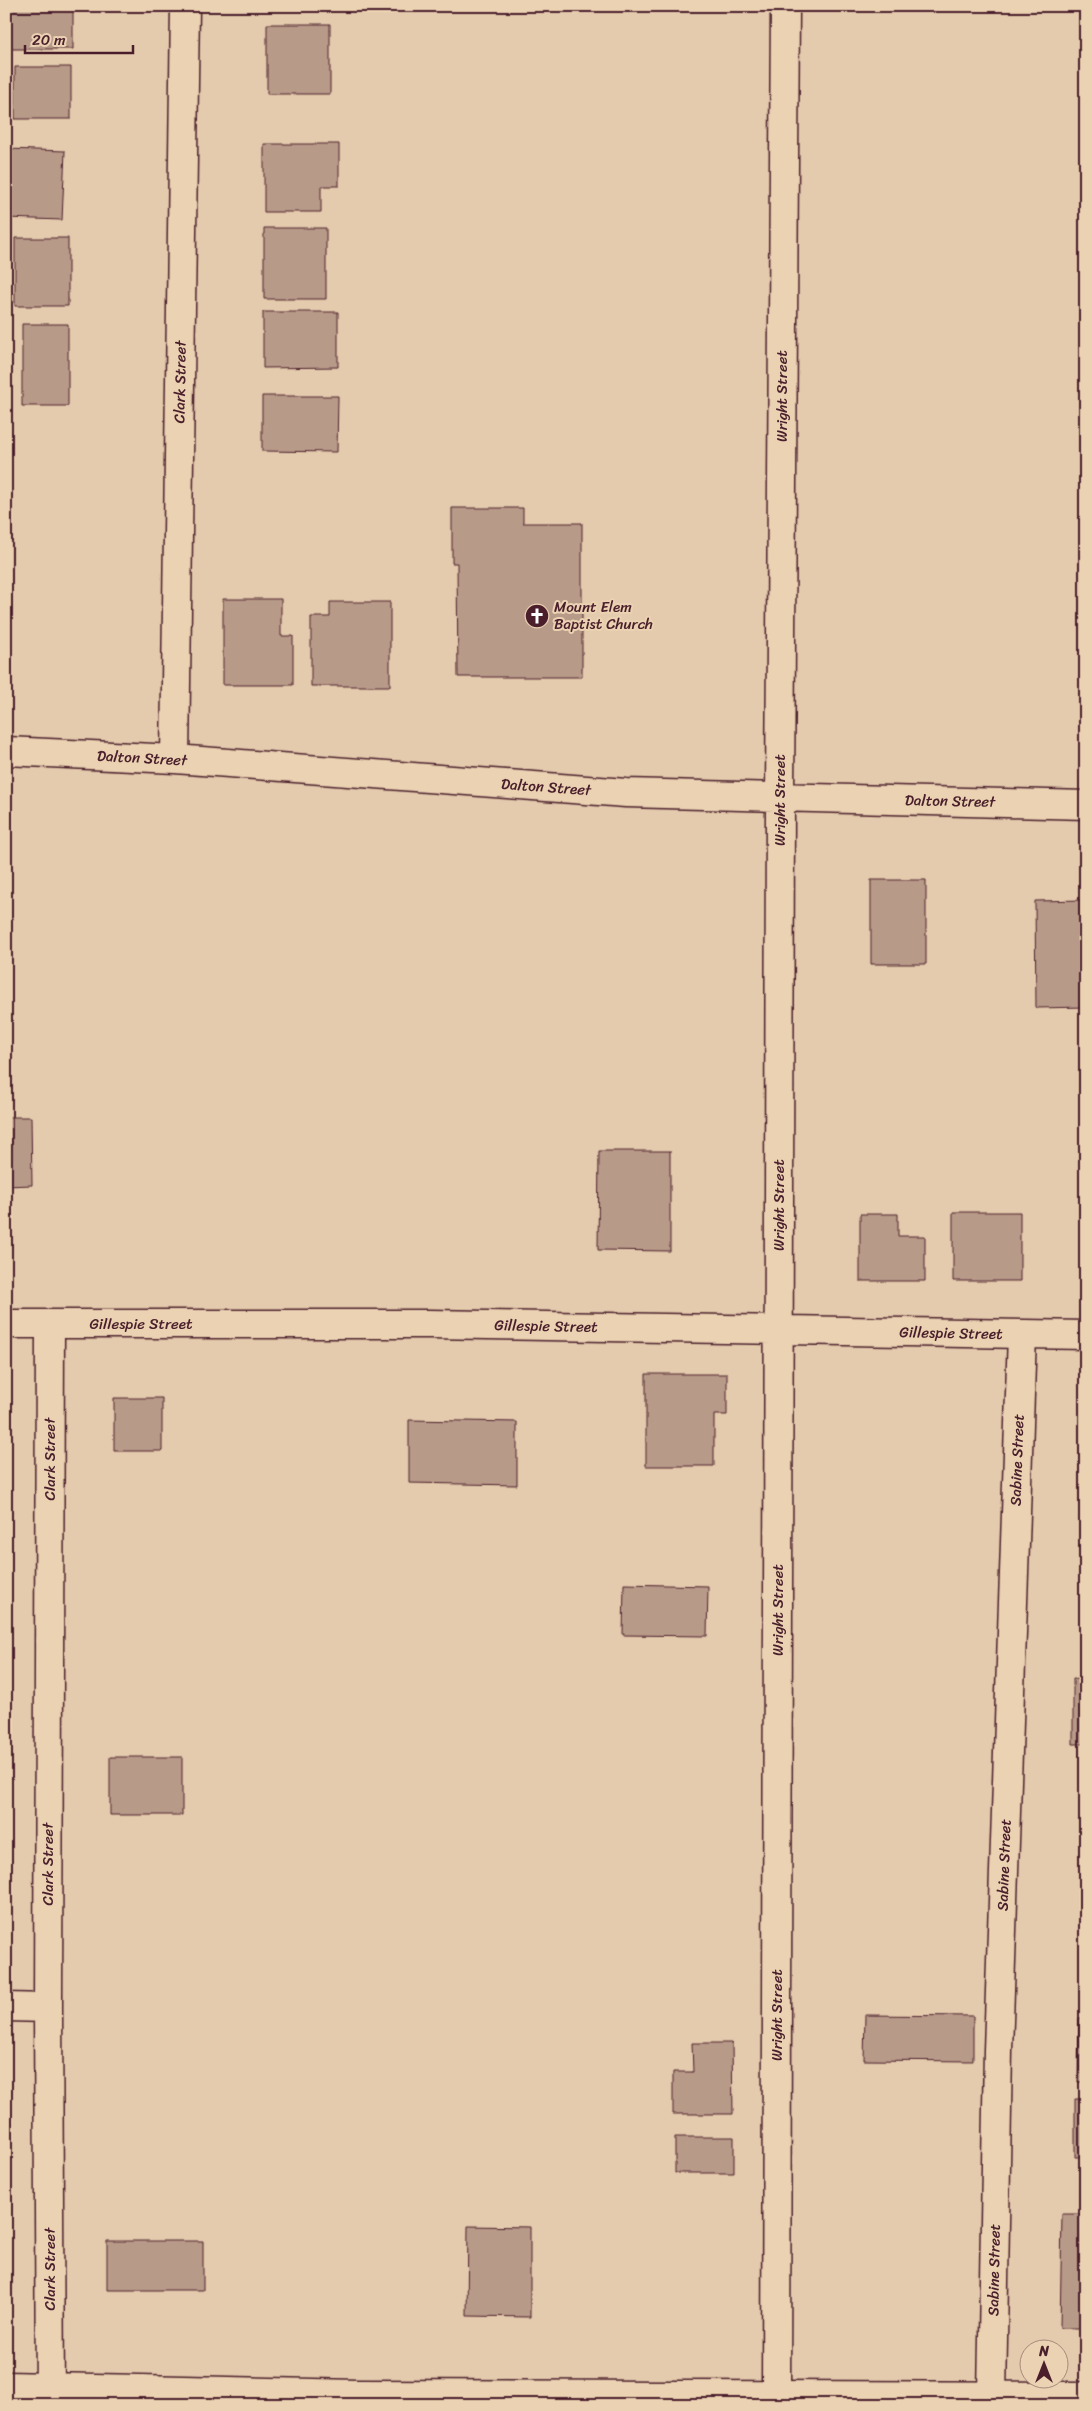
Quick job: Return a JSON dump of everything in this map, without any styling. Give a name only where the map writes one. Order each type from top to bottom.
[{"type":"street","name":"Clark Street","points":[[174,759],[184,6]]},
{"type":"street","name":"Wright Street","points":[[776,2400],[778,1330],[784,6]]},
{"type":"street","name":"Dalton Street","points":[[6,751],[174,759],[626,793],[1086,804]]},
{"type":"street","name":"Gillespie Street","points":[[6,1324],[430,1324],[1086,1335]]},
{"type":"street","name":"Clark Street","points":[[50,1324],[48,2008],[50,2396]]},
{"type":"street","name":"Sabine Street","points":[[992,2396],[998,2040],[1022,1334]]},
{"type":"street","points":[[6,2008],[48,2008]]},
{"type":"street","points":[[6,2386],[50,2396],[367,2394],[776,2400],[1086,2396]]},
{"type":"building","points":[[11,6],[73,6],[73,49],[11,49]]},
{"type":"building","points":[[267,24],[330,24],[330,94],[267,94]]},
{"type":"building","points":[[15,67],[71,67],[71,119],[15,119]]},
{"type":"building","points":[[264,144],[339,144],[339,186],[321,186],[321,212],[264,212]]},
{"type":"building","points":[[7,149],[65,151],[62,220],[6,218]]},
{"type":"building","points":[[264,228],[326,228],[326,299],[264,299]]},
{"type":"building","points":[[15,238],[68,238],[68,306],[15,306]]},
{"type":"building","points":[[263,312],[338,312],[338,367],[263,368]]},
{"type":"building","points":[[22,324],[68,324],[68,406],[22,406]]},
{"type":"building","points":[[262,396],[338,396],[337,452],[262,451]]},
{"type":"building","points":[[452,508],[523,508],[523,523],[582,523],[582,677],[458,677],[457,563],[452,563]]},
{"type":"building","points":[[223,599],[281,599],[281,636],[293,636],[293,685],[223,685]]},
{"type":"building","points":[[330,602],[390,602],[390,686],[311,686],[311,617],[330,617]]},
{"type":"building","points":[[871,880],[926,880],[926,964],[871,964]]},
{"type":"building","points":[[1086,900],[1086,1007],[1036,1008],[1035,901]]},
{"type":"building","points":[[6,1117],[31,1117],[32,1185],[6,1186]]},
{"type":"building","points":[[599,1151],[670,1151],[670,1251],[598,1250]]},
{"type":"building","points":[[953,1212],[1020,1212],[1020,1281],[953,1281]]},
{"type":"building","points":[[860,1214],[898,1214],[898,1236],[925,1236],[925,1281],[860,1281]]},
{"type":"building","points":[[646,1374],[727,1374],[727,1415],[714,1415],[714,1466],[646,1466]]},
{"type":"building","points":[[114,1398],[162,1398],[162,1451],[114,1451]]},
{"type":"building","points":[[409,1420],[517,1422],[517,1485],[409,1483]]},
{"type":"building","points":[[1083,1581],[1086,1581],[1086,1660],[1083,1660]]},
{"type":"building","points":[[624,1584],[708,1586],[707,1636],[623,1635]]},
{"type":"building","points":[[1073,1679],[1086,1680],[1086,1744],[1073,1744]]},
{"type":"building","points":[[110,1757],[182,1757],[182,1815],[110,1815]]},
{"type":"building","points":[[865,2015],[973,2016],[973,2061],[864,2060]]},
{"type":"building","points":[[1079,2018],[1086,2018],[1086,2082],[1078,2082]]},
{"type":"building","points":[[692,2043],[732,2043],[733,2114],[673,2114],[673,2072],[693,2072]]},
{"type":"building","points":[[1075,2099],[1086,2099],[1086,2157],[1075,2157]]},
{"type":"building","points":[[675,2137],[734,2137],[734,2173],[675,2173]]},
{"type":"building","points":[[1062,2214],[1086,2214],[1086,2328],[1060,2328]]},
{"type":"building","points":[[468,2226],[530,2227],[530,2317],[467,2316]]},
{"type":"building","points":[[107,2241],[203,2241],[203,2290],[107,2290]]},
{"type":"place","name":"Mount Elem Baptist Church","points":[[537,616]]}]
